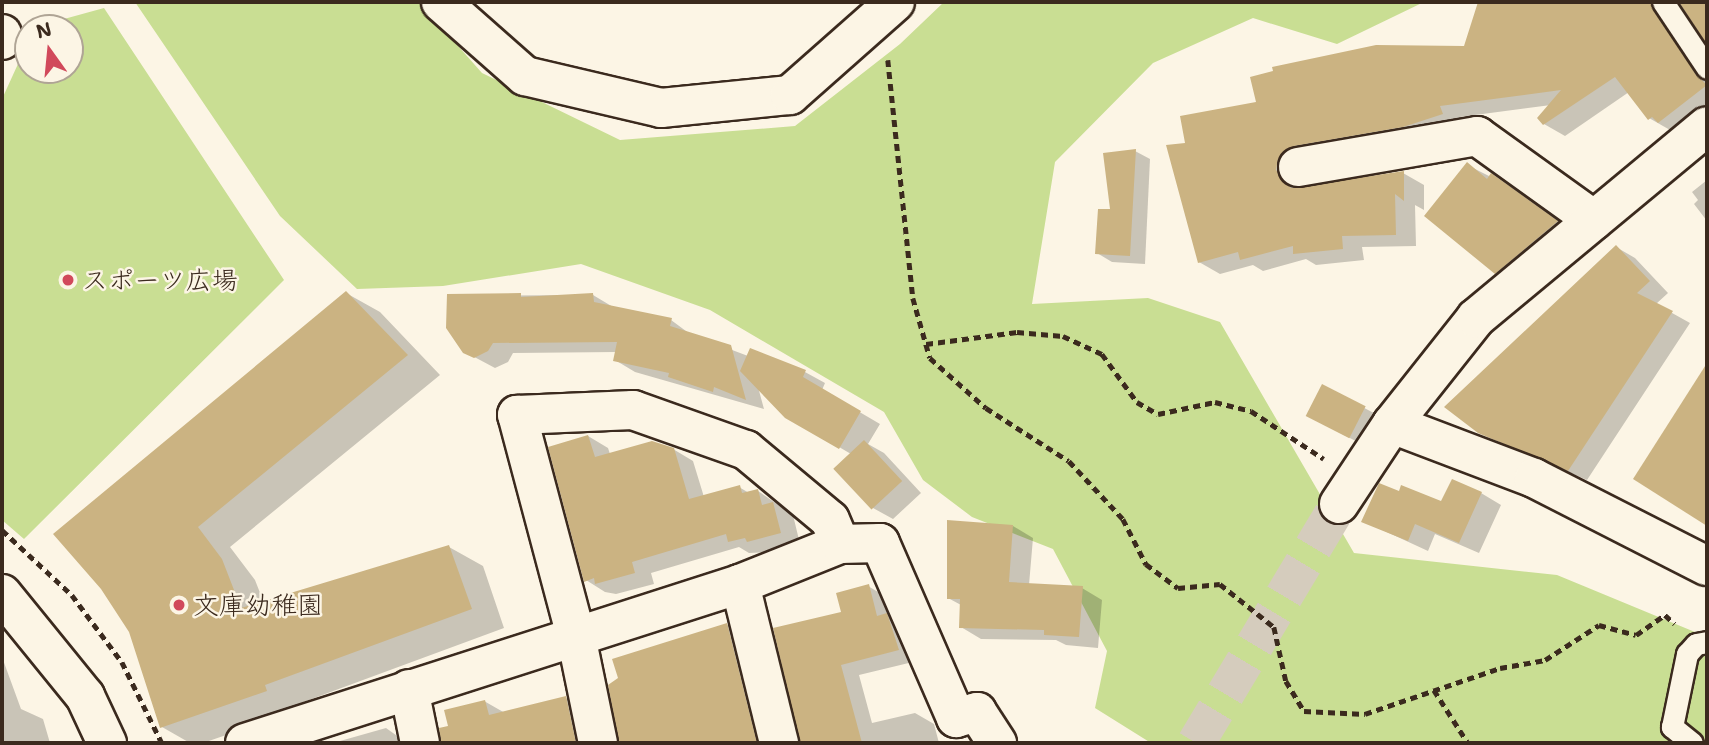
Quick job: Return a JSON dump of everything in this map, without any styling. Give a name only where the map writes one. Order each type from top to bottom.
[{"type":"street","points":[[441,2],[524,76],[661,108],[790,95],[888,8]]},
{"type":"street","points":[[2,34],[2,40]]},
{"type":"street","points":[[1347,492],[1392,424],[1476,318],[1707,126]]},
{"type":"street","points":[[1297,167],[1477,136],[1594,220]]},
{"type":"street","points":[[598,743],[576,636],[517,415],[633,410],[746,450],[830,520],[840,544]]},
{"type":"street","points":[[1392,424],[1534,478],[1707,566]]},
{"type":"street","points":[[245,743],[740,584],[840,544],[880,543],[958,731],[977,712],[997,743]]},
{"type":"street","points":[[740,584],[779,743]]},
{"type":"street","points":[[2,594],[85,695],[107,743]]},
{"type":"street","points":[[409,689],[420,743]]},
{"type":"lane","points":[[1663,2],[1707,68]]},
{"type":"lane","points":[[1692,743],[1672,727],[1687,654],[1702,643]]},
{"type":"path","points":[[888,8],[913,298],[930,358],[986,408],[1069,461],[1123,519],[1146,564],[1178,588],[1220,584],[1274,627],[1286,681],[1304,711],[1365,714],[1500,667],[1545,660],[1598,625],[1636,635],[1665,615],[1702,643]]},
{"type":"path","points":[[926,344],[1017,332],[1063,336],[1102,354],[1137,402],[1158,414],[1215,402],[1251,411],[1347,492]]},
{"type":"path","points":[[2,530],[81,606],[122,662],[162,743]]},
{"type":"path","points":[[1434,690],[1468,743]]},
{"type":"green space","points":[[135,2],[419,2],[482,73],[620,140],[795,126],[900,44],[944,2],[1424,2],[1337,44],[1253,18],[1153,63],[1055,162],[1032,304],[1148,298],[1220,322],[1354,553],[1557,575],[1707,637],[1707,743],[1151,743],[1095,708],[1107,651],[1053,549],[972,517],[923,480],[884,412],[710,310],[581,264],[443,286],[357,289],[280,216]]},
{"type":"green space","points":[[104,8],[284,280],[24,539],[2,520],[2,99],[14,73],[14,84],[84,84],[82,14]]},
{"type":"building","points":[[1478,2],[1650,2],[1696,75],[1707,85],[1658,123],[1652,117],[1648,120],[1615,77],[1543,125],[1537,118],[1561,90],[1440,106],[1443,114],[1403,127],[1294,146],[1278,159],[1276,170],[1291,188],[1404,171],[1404,201],[1395,194],[1396,235],[1342,236],[1343,249],[1293,254],[1293,246],[1240,260],[1238,252],[1198,263],[1166,145],[1185,143],[1180,116],[1256,102],[1250,77],[1273,71],[1272,67],[1376,45],[1464,46]]},
{"type":"building","points":[[1679,2],[1707,2],[1707,45]]},
{"type":"building","points":[[1136,149],[1130,256],[1095,254],[1098,209],[1110,209],[1103,153]]},
{"type":"building","points":[[1467,162],[1487,179],[1491,173],[1558,221],[1495,274],[1424,216]]},
{"type":"building","points":[[1616,245],[1650,281],[1637,293],[1673,311],[1568,471],[1478,433],[1444,407]]},
{"type":"building","points":[[346,291],[408,355],[198,527],[222,559],[241,608],[449,545],[472,609],[265,685],[267,691],[160,728],[129,632],[101,589],[53,534]]},
{"type":"building","points":[[521,293],[521,297],[593,293],[594,302],[672,318],[670,326],[731,345],[746,400],[714,387],[713,392],[668,377],[669,373],[613,361],[617,342],[493,343],[488,351],[474,358],[463,353],[446,328],[447,294]]},
{"type":"building","points":[[750,348],[806,370],[803,377],[861,411],[839,449],[785,418],[740,371]]},
{"type":"building","points":[[1707,363],[1707,526],[1633,479]]},
{"type":"building","points":[[1322,384],[1366,406],[1349,438],[1306,416]]},
{"type":"building","points":[[588,435],[595,457],[652,441],[674,448],[689,499],[740,485],[742,493],[758,489],[762,505],[773,502],[781,533],[747,542],[745,538],[728,542],[726,534],[632,562],[635,573],[595,584],[594,578],[584,582],[548,447]]},
{"type":"building","points":[[864,440],[902,481],[871,510],[833,469]]},
{"type":"building","points":[[1452,479],[1482,492],[1459,543],[1415,524],[1408,541],[1361,522],[1379,483],[1399,491],[1401,485],[1441,501]]},
{"type":"building","points":[[947,520],[1013,525],[1009,582],[1083,586],[1079,637],[1044,635],[1044,630],[959,628],[960,599],[947,599]]},
{"type":"building","points":[[869,584],[877,616],[887,613],[899,650],[841,665],[862,743],[800,743],[773,628],[841,612],[836,593]]},
{"type":"building","points":[[727,623],[757,743],[619,743],[608,685],[618,678],[612,659]]},
{"type":"building","points":[[566,696],[576,743],[441,743],[439,728],[448,726],[444,710],[485,700],[489,715]]},
{"type":"tunnel","points":[[1196,743],[1339,504]]},
{"type":"place","name":"スポーツ広場","points":[[68,280]]},
{"type":"place","name":"文庫幼稚園","points":[[179,605]]}]
